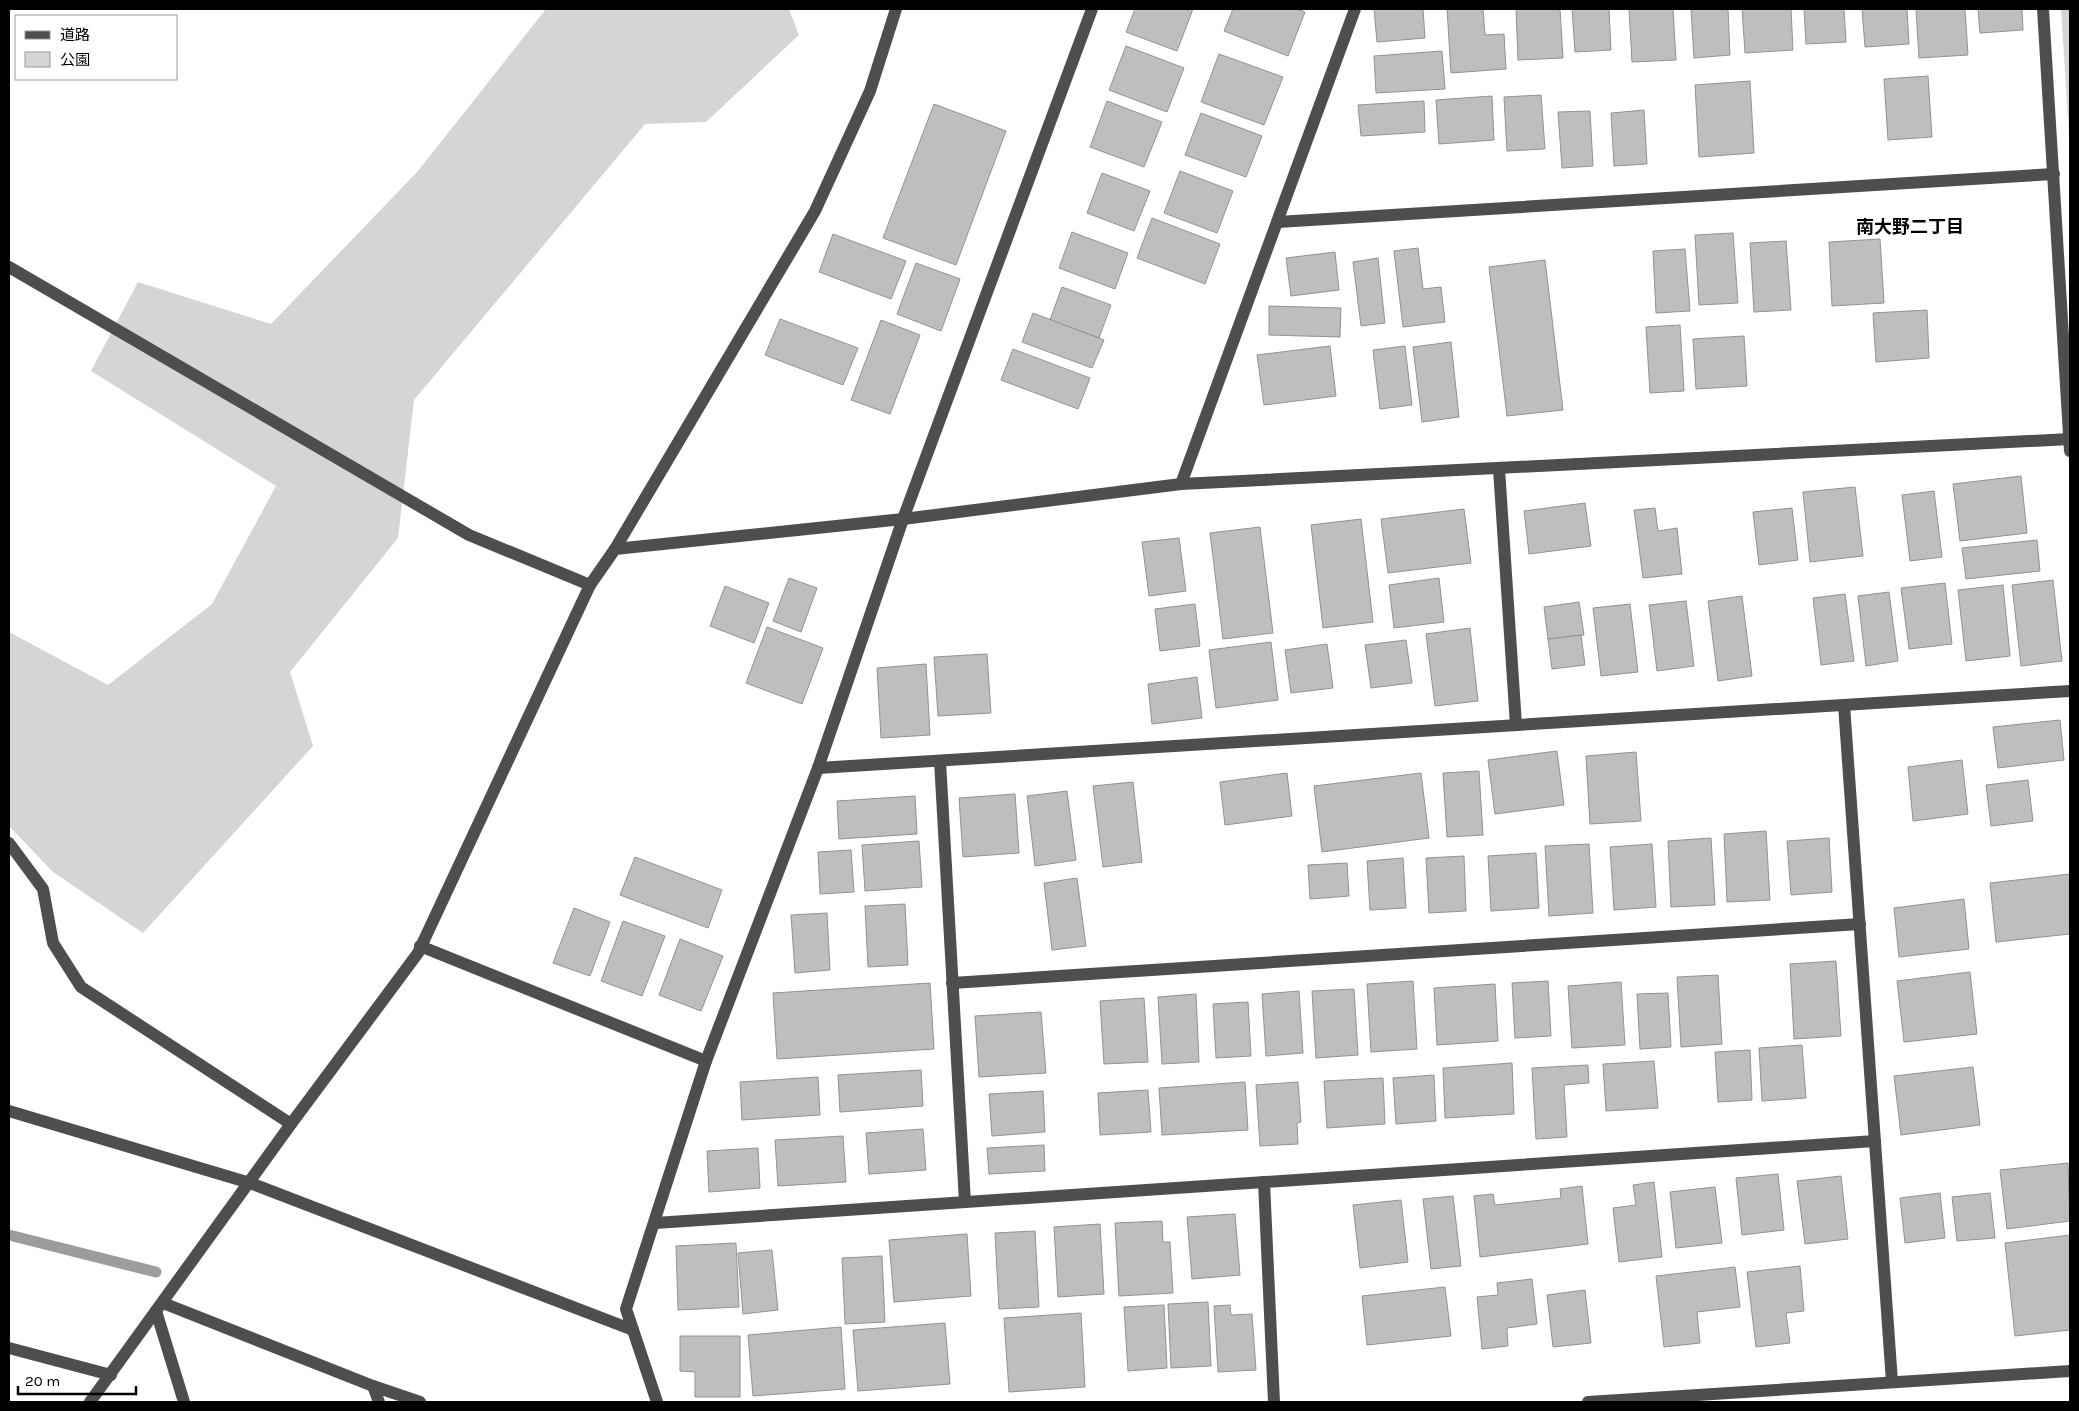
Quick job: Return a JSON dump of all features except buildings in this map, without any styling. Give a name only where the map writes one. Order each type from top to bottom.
[{"type":"street","points":[[90,1402],[291,1124],[418,953],[590,586],[615,549],[816,211],[870,91],[896,9]]},
{"type":"street","points":[[657,1402],[626,1309],[706,1061],[818,768],[903,518],[1092,9]]},
{"type":"street","points":[[1181,484],[1355,9]]},
{"type":"street","points":[[615,549],[903,518],[1181,484],[2070,443],[2043,9]]},
{"type":"street","points":[[1278,222],[2054,174]]},
{"type":"street","points":[[9,267],[468,535],[590,586]]},
{"type":"street","points":[[1499,469],[1516,725]]},
{"type":"street","points":[[818,768],[2070,691]]},
{"type":"street","points":[[1844,705],[1892,1382]]},
{"type":"street","points":[[940,761],[965,1202]]},
{"type":"street","points":[[9,843],[43,889],[53,943],[81,987],[291,1124]]},
{"type":"street","points":[[952,983],[1860,924]]},
{"type":"street","points":[[420,946],[706,1061]]},
{"type":"street","points":[[9,1111],[250,1183],[633,1330]]},
{"type":"street","points":[[655,1223],[1875,1141]]},
{"type":"street","points":[[1264,1182],[1274,1402]]},
{"type":"street","points":[[160,1307],[420,1402]]},
{"type":"street","points":[[160,1307],[184,1402]]},
{"type":"street","points":[[9,1348],[110,1375]]},
{"type":"street","points":[[1588,1402],[1661,1400],[2070,1370]]},
{"type":"street","points":[[373,1386],[379,1402]]},
{"type":"green space","points":[[546,9],[789,9],[799,35],[706,122],[645,124],[414,400],[398,538],[290,672],[313,746],[143,933],[53,872],[9,826],[9,632],[108,685],[212,604],[276,486],[91,371],[138,282],[271,324],[418,171]]},
{"type":"green space","points":[[2061,9],[2070,9],[2070,151]]},
{"type":"waterway","points":[[9,1235],[156,1272]]},
{"type":"district","name":"南大野二丁目","points":[[1910,227]]}]
